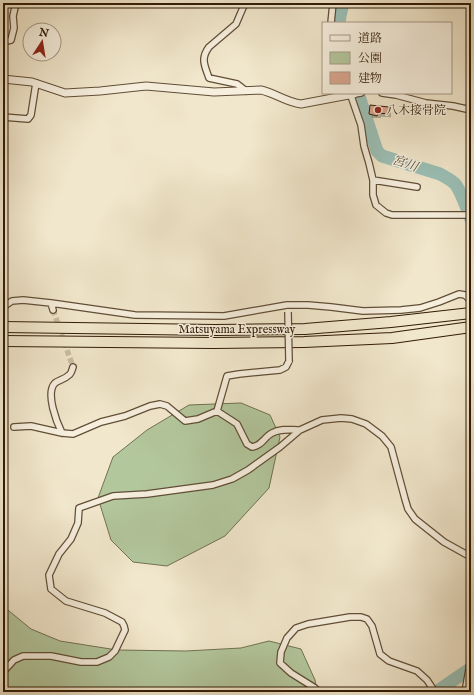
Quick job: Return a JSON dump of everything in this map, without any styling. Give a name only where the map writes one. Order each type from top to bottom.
[{"type":"highway","name":"Matsuyama Expressway","points":[[3,327],[215,330],[305,329],[391,322],[470,310]]},
{"type":"highway","name":"Matsuyama Expressway","points":[[3,341],[214,343],[304,342],[392,338],[471,327]]},
{"type":"street","points":[[3,42],[11,40],[14,28],[13,16],[16,3]]},
{"type":"street","points":[[244,3],[236,24],[209,47],[206,52],[204,62],[209,78],[237,84],[246,90]]},
{"type":"street","points":[[332,22],[333,3]]},
{"type":"street","points":[[3,80],[32,82],[65,93],[146,86],[214,92],[261,90],[292,103],[301,104],[354,94],[364,146],[373,180],[373,195],[376,205],[386,213],[392,215],[471,215]]},
{"type":"street","points":[[3,117],[28,119],[32,116],[36,83]]},
{"type":"street","points":[[389,94],[426,103],[454,106],[471,110]]},
{"type":"street","points":[[373,180],[417,188]]},
{"type":"street","points":[[3,306],[12,301],[23,300],[135,315],[224,316],[308,305],[363,311],[401,310],[420,308],[459,294],[466,295],[471,301],[470,310]]},
{"type":"street","points":[[51,303],[53,310]]},
{"type":"street","points":[[14,427],[32,426],[73,434],[101,422],[125,416],[150,406],[160,404],[167,406],[185,421],[198,420],[217,410],[227,376],[280,370],[286,367],[289,362],[287,308]]},
{"type":"street","points":[[62,433],[56,422],[51,399],[51,390],[55,384],[69,376],[73,367]]},
{"type":"street","points":[[217,410],[237,424],[246,444],[252,448],[257,447],[270,433],[280,429],[300,430]]},
{"type":"street","points":[[3,672],[14,660],[23,656],[51,656],[81,662],[98,662],[109,657],[115,651],[125,630],[122,622],[104,613],[66,601],[50,590],[49,576],[59,554],[71,538],[78,523],[79,508],[113,496],[147,494],[212,485],[232,479],[248,470],[280,447],[300,430],[322,420],[341,418],[352,419],[366,424],[382,436],[391,447],[408,508],[415,518],[444,542],[471,558]]},
{"type":"street","points":[[319,692],[291,673],[280,663],[281,652],[287,638],[296,628],[308,624],[350,617],[361,617],[367,619],[372,626],[380,654],[389,661],[417,671],[427,680],[435,692]]},
{"type":"street","points":[[465,692],[471,658]]},
{"type":"green space","points":[[241,403],[270,415],[280,437],[269,488],[225,536],[167,566],[133,562],[111,540],[98,498],[113,457],[147,430],[189,405]]},
{"type":"green space","points":[[3,606],[31,629],[60,641],[117,650],[186,651],[241,648],[269,641],[301,649],[315,680],[317,692],[3,692]]},
{"type":"building","points":[[370,105],[389,107],[389,114],[378,113],[377,116],[369,114]]},
{"type":"waterway","name":"宮川","points":[[339,22],[343,3]]},
{"type":"waterway","name":"宮川","points":[[358,94],[377,151],[382,156],[440,174],[450,180],[456,185],[471,219]]},
{"type":"waterway","name":"宮川","points":[[436,692],[471,668]]},
{"type":"tunnel","points":[[53,310],[73,367]]},
{"type":"place","name":"八木接骨院","points":[[378,110]]}]
